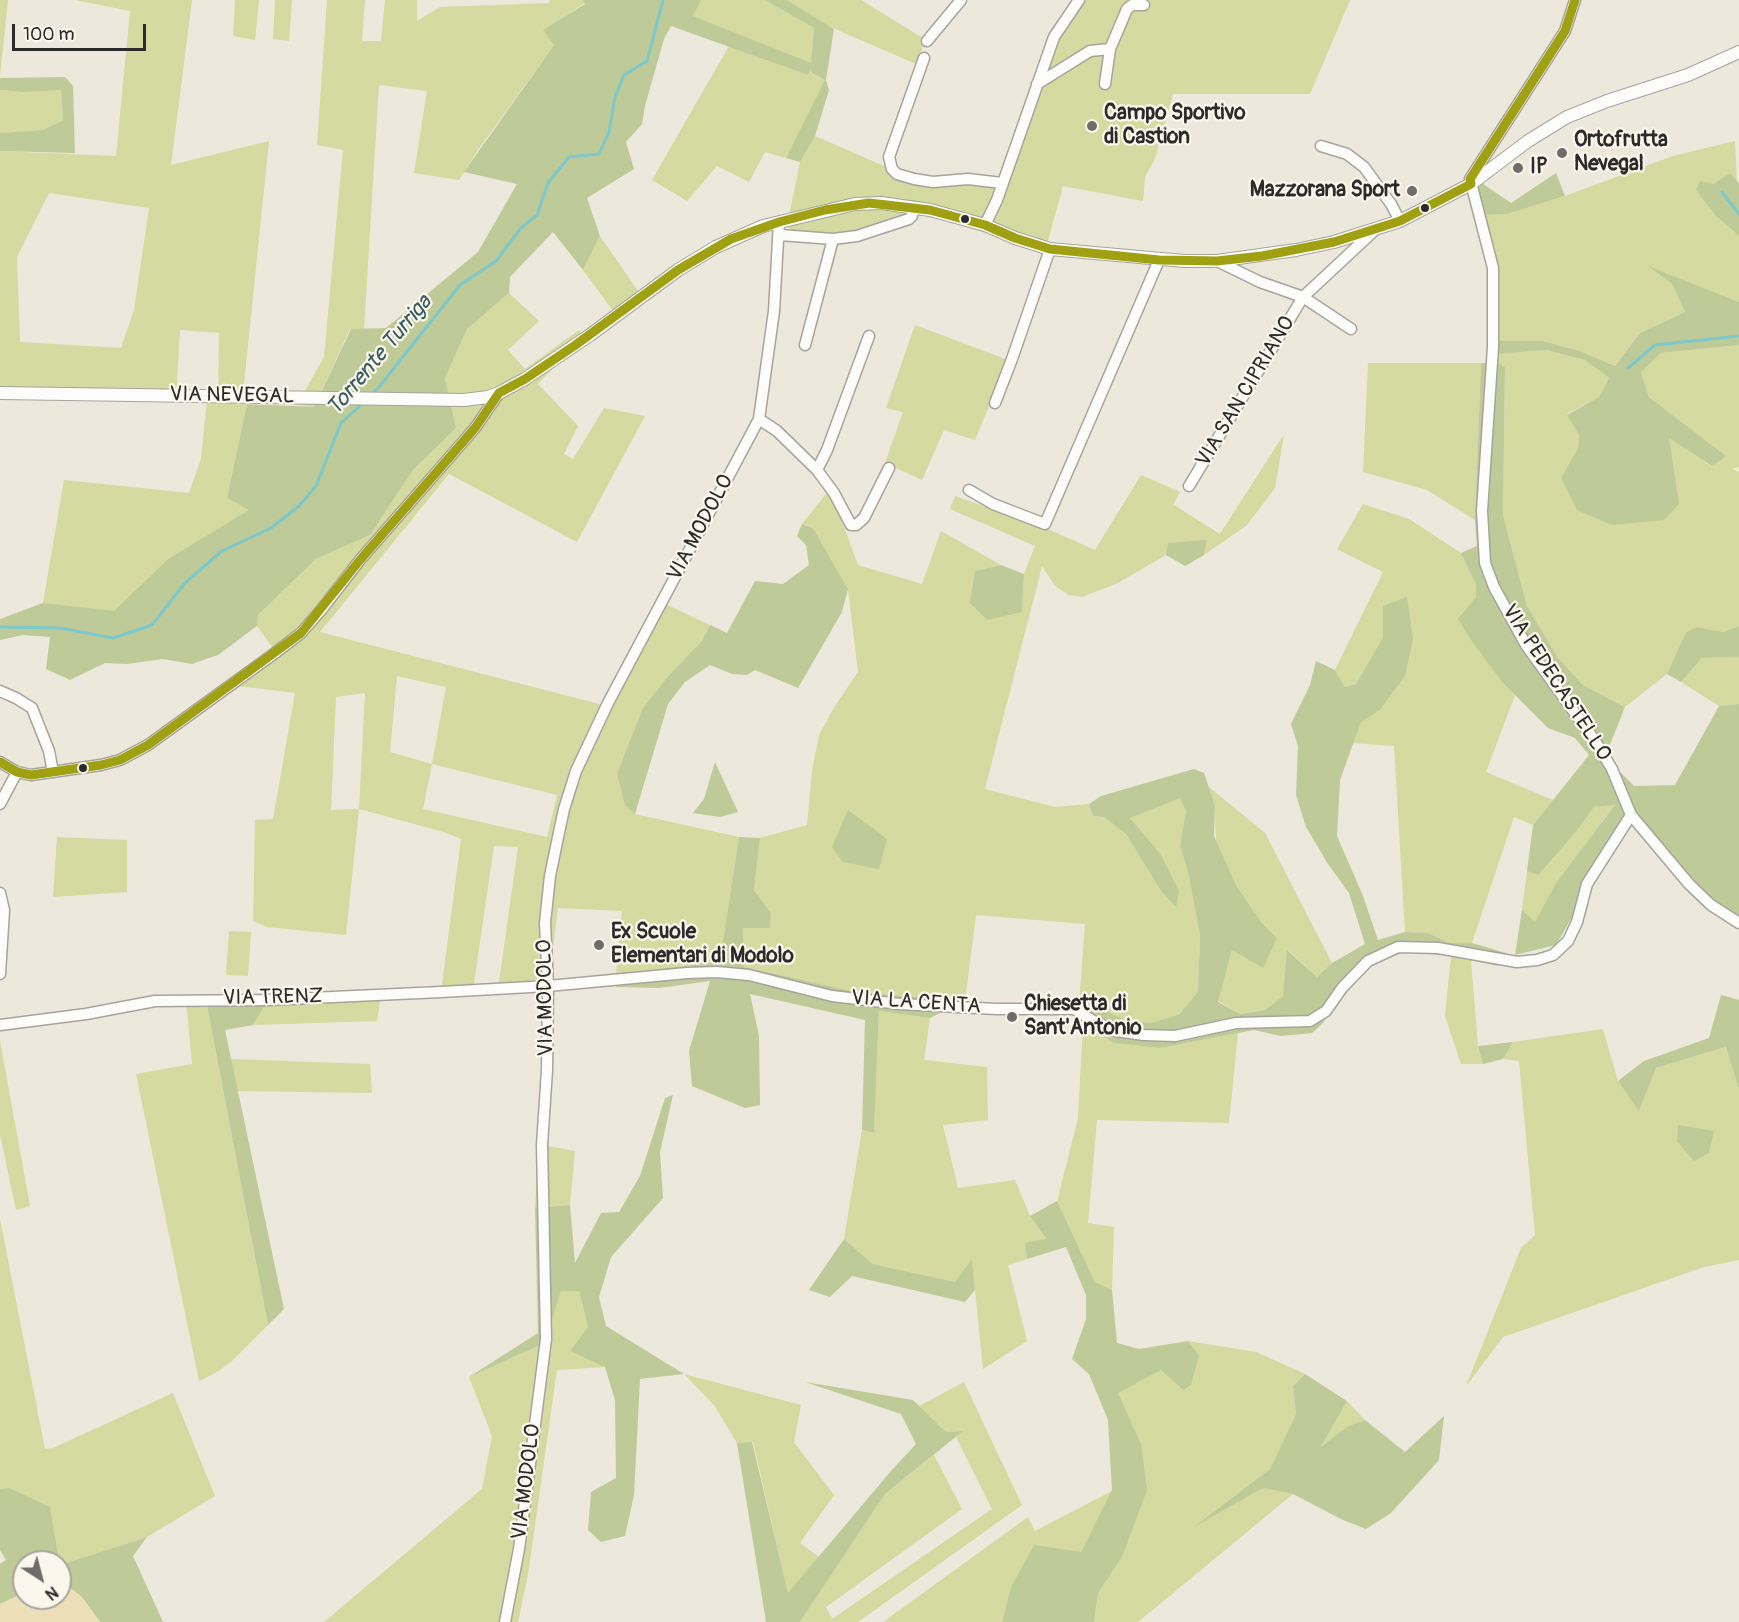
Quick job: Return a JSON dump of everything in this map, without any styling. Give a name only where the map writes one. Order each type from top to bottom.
[{"type":"main road","name":"VIA SAN CIPRIANO","points":[[499,393],[543,367],[703,254],[747,232],[779,228],[855,204],[881,203],[914,207],[985,225],[1015,238],[1050,249],[1159,260],[1217,261],[1296,250],[1334,242],[1400,221],[1471,184],[1528,141],[1567,117],[1607,101],[1688,75],[1739,52]]},
{"type":"main road","name":"VIA NEVEGAL","points":[[0,393],[464,400],[499,393]]},
{"type":"street","points":[[927,41],[961,0]]},
{"type":"street","points":[[985,225],[1054,37],[1078,0]]},
{"type":"street","points":[[1471,184],[1470,178],[1565,31],[1575,0]]},
{"type":"street","points":[[1105,84],[1110,49],[1127,9],[1132,5],[1144,5]]},
{"type":"street","points":[[1037,85],[1090,51],[1110,49]]},
{"type":"street","points":[[924,58],[890,157],[891,169],[897,174],[933,182],[968,179],[1002,183]]},
{"type":"street","points":[[1322,146],[1347,154],[1364,166],[1392,204],[1400,221]]},
{"type":"street","name":"VIA PEDECASTELLO","points":[[1471,184],[1493,268],[1493,347],[1482,511],[1485,563],[1494,587],[1526,645],[1605,757],[1631,815],[1689,884],[1711,905],[1739,923]]},
{"type":"street","name":"VIA SAN CIPRIANO","points":[[779,228],[833,239],[857,236],[909,219],[914,207]]},
{"type":"street","name":"VIA MODOLO","points":[[505,1622],[519,1548],[546,1340],[542,1145],[547,1070],[548,986],[545,923],[550,876],[564,809],[576,771],[637,648],[759,419],[770,355],[779,228]]},
{"type":"street","name":"VIA SAN CIPRIANO","points":[[1189,486],[1303,297],[1376,229]]},
{"type":"street","points":[[805,345],[833,239]]},
{"type":"street","points":[[995,403],[1050,249]]},
{"type":"street","points":[[969,490],[993,504],[1045,524],[1159,260]]},
{"type":"street","name":"VIA SAN CIPRIANO","points":[[1217,261],[1260,282],[1303,297],[1351,329]]},
{"type":"street","points":[[817,470],[827,450],[869,336]]},
{"type":"street","points":[[0,762],[17,772],[31,775],[120,760],[148,745],[275,653],[301,633],[360,560],[475,428],[499,393]]},
{"type":"street","points":[[759,419],[777,431],[817,470],[834,493],[849,523],[853,526],[864,518],[889,468]]},
{"type":"street","points":[[0,691],[33,708],[49,751],[53,772]]},
{"type":"street","points":[[0,804],[17,772]]},
{"type":"street","name":"VIA LA CENTA","points":[[548,986],[717,972],[749,975],[832,996],[900,1004],[996,1009],[1074,1009],[1116,1031],[1144,1035],[1175,1035],[1236,1023],[1310,1021],[1326,1011],[1342,988],[1368,961],[1398,947],[1438,948],[1517,962],[1537,960],[1553,955],[1560,950],[1573,931],[1587,884],[1631,815]]},
{"type":"street","points":[[0,893],[4,910],[0,974]]},
{"type":"street","name":"VIA TRENZ","points":[[0,1025],[86,1014],[155,1000],[268,1000],[548,986]]},
{"type":"green space","points":[[0,0],[8,0],[0,76]]},
{"type":"green space","points":[[75,0],[192,0],[171,165],[269,141],[242,403],[247,404],[227,498],[250,510],[168,559],[114,612],[43,603],[64,480],[189,493],[201,459],[207,401],[218,401],[219,333],[180,330],[176,400],[0,396],[0,151],[116,156],[130,11]],"holes":[[[49,193],[149,208],[134,310],[121,348],[20,342],[17,257]]]},
{"type":"green space","points":[[235,0],[259,0],[255,40],[233,36]]},
{"type":"green space","points":[[275,0],[292,0],[289,41],[273,39]]},
{"type":"green space","points":[[327,0],[365,0],[362,41],[381,41],[385,0],[417,0],[417,21],[440,7],[549,3],[550,0],[583,0],[585,3],[544,30],[554,45],[459,180],[414,173],[427,91],[379,85],[364,329],[350,329],[314,407],[297,405],[324,357],[343,150],[317,145]]},
{"type":"green space","points":[[583,0],[701,0],[693,16],[811,63],[814,28],[765,0],[787,0],[834,29],[826,80],[829,90],[815,136],[800,162],[786,158],[825,80],[811,72],[811,67],[808,75],[671,26],[664,39],[642,124],[626,142],[634,169],[587,198],[600,236],[583,270],[553,232],[510,277],[509,293],[467,329],[445,378],[456,428],[413,470],[370,535],[316,559],[258,615],[257,626],[218,655],[192,664],[163,659],[127,664],[105,663],[70,680],[46,669],[50,637],[23,635],[0,640],[0,619],[43,603],[114,611],[168,559],[249,510],[227,498],[247,404],[314,407],[351,329],[386,328],[478,252],[517,184],[464,172],[554,45],[543,30],[585,4]]},
{"type":"green space","points":[[701,0],[765,0],[814,28],[811,72],[826,80],[786,158],[765,152],[749,182],[717,166],[687,201],[652,180],[729,46],[808,75],[811,64],[692,16]]},
{"type":"green space","points":[[787,0],[861,0],[926,40],[916,64],[826,25]]},
{"type":"green space","name":"Campo Sportivo di Castion","points":[[1079,0],[1350,0],[1310,94],[1173,94],[1155,159],[1145,177],[1143,201],[1063,186],[1045,252],[935,217],[909,213],[908,216],[842,235],[793,232],[787,226],[800,162],[815,136],[914,179],[1002,184],[1031,90]]},
{"type":"green space","points":[[65,77],[73,86],[75,153],[0,151],[0,133],[43,130],[63,120],[61,90],[23,92],[0,90],[0,78]]},
{"type":"green space","points":[[61,89],[63,120],[43,130],[0,133],[0,90],[23,92]]},
{"type":"green space","points":[[1735,141],[1737,181],[1730,173],[1713,184],[1716,216],[1739,236],[1739,302],[1650,267],[1672,284],[1685,312],[1640,333],[1615,366],[1580,351],[1543,341],[1498,341],[1484,215],[1507,214],[1565,196],[1673,156]]},
{"type":"green space","points":[[1556,173],[1565,196],[1507,214],[1484,215],[1474,178],[1511,203]]},
{"type":"green space","points":[[1730,173],[1739,183],[1739,236],[1716,216],[1696,190],[1700,181],[1713,184]]},
{"type":"green space","points":[[600,236],[642,297],[616,315],[583,270]]},
{"type":"green space","points":[[1648,266],[1739,302],[1739,345],[1661,353],[1641,372],[1649,397],[1726,456],[1712,466],[1669,438],[1679,504],[1664,520],[1612,525],[1577,510],[1561,478],[1578,448],[1579,435],[1567,415],[1599,397],[1609,378],[1585,360],[1546,350],[1498,354],[1498,341],[1543,341],[1580,351],[1615,366],[1640,333],[1685,312],[1672,284]]},
{"type":"green space","points":[[509,293],[539,321],[508,350],[525,369],[579,330],[585,338],[574,346],[538,384],[578,426],[564,454],[573,459],[604,408],[645,416],[577,542],[449,474],[320,632],[607,706],[661,602],[710,625],[702,641],[671,673],[635,814],[739,837],[721,962],[616,974],[622,911],[558,908],[548,986],[498,989],[518,847],[494,846],[473,990],[441,992],[461,839],[444,832],[359,809],[346,935],[267,927],[253,921],[255,820],[273,819],[295,693],[238,686],[277,654],[257,626],[258,615],[316,559],[370,535],[413,470],[456,428],[445,378],[467,329]],"holes":[[[397,676],[446,687],[432,764],[390,752]],[[365,693],[359,809],[331,810],[336,697]],[[432,764],[557,795],[547,837],[423,809]]]},
{"type":"green space","points":[[915,325],[1008,360],[975,440],[944,430],[922,480],[885,463],[903,412],[886,408]]},
{"type":"green space","points":[[1739,345],[1739,467],[1732,469],[1739,472],[1739,626],[1723,632],[1697,627],[1686,632],[1667,674],[1625,707],[1583,685],[1558,658],[1527,606],[1503,515],[1505,367],[1498,363],[1498,354],[1546,350],[1585,360],[1609,378],[1599,397],[1567,414],[1579,435],[1578,448],[1561,478],[1668,437],[1711,466],[1726,456],[1649,397],[1641,372],[1661,353]]},
{"type":"green space","points":[[1368,363],[1481,363],[1475,520],[1427,490],[1363,472]]},
{"type":"green space","points":[[1481,363],[1498,363],[1505,367],[1503,515],[1527,606],[1558,658],[1583,685],[1625,707],[1605,757],[1634,786],[1675,785],[1719,706],[1739,704],[1739,927],[1700,902],[1689,884],[1631,815],[1556,945],[1515,955],[1522,910],[1535,922],[1556,883],[1615,805],[1594,807],[1575,833],[1538,875],[1527,871],[1533,825],[1589,755],[1575,738],[1548,728],[1503,683],[1458,619],[1476,597],[1476,585],[1461,553],[1477,546],[1475,520]]},
{"type":"green space","points":[[1284,434],[1275,488],[1247,525],[1204,555],[1207,541],[1169,543],[1166,555],[1118,583],[1082,597],[1069,595],[1056,587],[1042,566],[985,789],[1055,807],[1089,804],[1093,816],[1104,817],[1126,834],[1161,891],[1161,856],[1130,818],[1180,797],[1186,811],[1180,846],[1188,872],[1200,936],[1198,991],[1180,1014],[1151,1023],[1126,1020],[1089,1004],[1079,1004],[1085,924],[976,915],[965,1001],[856,992],[744,967],[743,928],[770,928],[771,913],[754,890],[760,838],[807,825],[812,771],[819,735],[858,672],[848,589],[813,528],[802,524],[830,489],[858,565],[922,584],[941,531],[1001,565],[975,571],[1022,612],[1024,574],[1035,546],[950,509],[955,496],[1043,527],[1095,550],[1141,475],[1180,492],[1169,513],[1174,505],[1220,534]]},
{"type":"green space","points":[[1363,504],[1409,519],[1461,553],[1476,585],[1476,597],[1503,683],[1515,695],[1486,772],[1553,800],[1533,825],[1514,817],[1472,943],[1449,943],[1428,933],[1405,932],[1394,746],[1353,743],[1361,721],[1380,710],[1405,676],[1383,606],[1383,637],[1356,684],[1345,687],[1335,670],[1383,572],[1337,549]]},
{"type":"green space","points":[[802,524],[813,528],[848,589],[842,612],[798,688],[755,670],[747,675],[732,674],[710,665],[685,682],[668,704],[635,814],[625,805],[617,774],[643,708],[671,673],[702,641],[710,625],[727,633],[755,581],[783,584],[809,565],[806,545],[797,536]]},
{"type":"green space","points":[[1207,540],[1204,555],[1185,566],[1166,555],[1168,543]]},
{"type":"green space","points":[[1001,565],[1024,574],[1022,612],[987,620],[970,603],[975,571]]},
{"type":"green space","points":[[1407,597],[1413,639],[1405,676],[1380,710],[1361,722],[1340,780],[1337,836],[1363,896],[1378,940],[1405,932],[1428,933],[1449,943],[1472,943],[1506,953],[1498,966],[1451,956],[1404,952],[1378,963],[1356,966],[1323,1023],[1312,1033],[1281,1036],[1254,1030],[1160,1048],[1114,1043],[1083,1024],[1079,1004],[1089,1004],[1126,1020],[1151,1023],[1180,1014],[1198,991],[1200,936],[1188,872],[1180,846],[1186,811],[1180,798],[1130,818],[1161,855],[1179,891],[1176,907],[1161,891],[1126,834],[1104,817],[1093,816],[1089,804],[1101,796],[1194,769],[1204,773],[1215,806],[1214,836],[1236,885],[1261,922],[1277,938],[1263,968],[1232,950],[1218,1002],[1240,1014],[1265,1010],[1283,996],[1287,950],[1317,977],[1332,963],[1365,944],[1349,893],[1306,827],[1296,795],[1298,746],[1291,724],[1310,685],[1316,661],[1335,670],[1345,687],[1356,684],[1383,637],[1383,606]]},
{"type":"green space","points":[[1739,626],[1739,657],[1702,658],[1681,682],[1667,674],[1686,632],[1697,627],[1723,632]]},
{"type":"green space","points":[[1739,657],[1739,704],[1719,706],[1681,682],[1702,658]]},
{"type":"green space","points":[[715,762],[738,812],[720,817],[693,813],[704,799]]},
{"type":"green space","points":[[1209,787],[1265,833],[1332,963],[1317,977],[1288,950],[1283,996],[1265,1010],[1240,1014],[1218,1001],[1232,950],[1276,938],[1261,922],[1236,885],[1216,841],[1215,812]]},
{"type":"green space","points":[[1615,805],[1556,883],[1535,923],[1522,910],[1527,871],[1538,874],[1575,833],[1594,807]]},
{"type":"green space","points":[[848,810],[887,839],[879,869],[843,862],[832,847]]},
{"type":"green space","points":[[57,837],[127,840],[127,892],[53,897]]},
{"type":"green space","points":[[739,837],[760,838],[754,890],[771,913],[770,928],[743,928],[744,967],[856,992],[965,1001],[930,1018],[879,1011],[874,1133],[862,1130],[865,1020],[750,994],[759,1036],[760,1105],[745,1108],[692,1086],[689,1051],[710,981],[659,988],[616,987],[616,974],[720,962]]},
{"type":"green space","points":[[229,931],[251,932],[248,976],[226,975]]},
{"type":"green space","points":[[1451,956],[1471,960],[1478,1046],[1483,1064],[1461,1064],[1445,1016]]},
{"type":"green space","points":[[381,994],[377,1021],[253,1025],[268,1000]]},
{"type":"green space","points":[[1721,995],[1739,1000],[1739,1089],[1726,1047],[1656,1068],[1639,1111],[1618,1081],[1644,1061],[1709,1038]]},
{"type":"green space","points":[[186,1000],[206,1000],[268,1325],[231,1362],[199,1381],[136,1074],[192,1064]]},
{"type":"green space","points":[[206,1000],[268,1000],[253,1025],[225,1030],[284,1309],[268,1325]]},
{"type":"green space","points":[[879,1011],[930,1018],[924,1060],[987,1067],[988,1120],[943,1125],[958,1188],[1015,1180],[1030,1216],[1046,1240],[1026,1243],[1027,1259],[1008,1265],[1027,1341],[983,1369],[972,1260],[955,1282],[873,1264],[844,1239],[862,1130],[874,1133]]},
{"type":"green space","points":[[1083,1024],[1114,1043],[1160,1048],[1238,1033],[1229,1123],[1097,1120],[1088,1223],[1114,1227],[1112,1290],[1095,1282],[1057,1201],[1078,1118]]},
{"type":"green space","points":[[1603,1029],[1618,1081],[1639,1110],[1656,1068],[1727,1047],[1739,1089],[1739,1260],[1704,1267],[1503,1337],[1466,1386],[1521,1248],[1535,1235],[1519,1061],[1503,1059],[1513,1042]]},
{"type":"green space","points":[[0,1041],[30,1206],[16,1210],[0,1135]]},
{"type":"green space","points":[[1513,1042],[1503,1059],[1483,1064],[1478,1046]]},
{"type":"green space","points":[[230,1059],[370,1064],[372,1093],[237,1091]]},
{"type":"green space","points":[[673,1095],[660,1152],[663,1198],[611,1257],[599,1297],[606,1326],[684,1374],[640,1379],[634,1495],[625,1536],[601,1542],[588,1530],[591,1492],[616,1478],[615,1400],[605,1367],[570,1351],[588,1327],[579,1291],[561,1291],[545,1343],[469,1377],[538,1333],[535,1208],[570,1205],[575,1263],[601,1213],[619,1212],[640,1176],[665,1098]]},
{"type":"green space","points":[[1678,1125],[1714,1131],[1709,1153],[1694,1161],[1677,1141]]},
{"type":"green space","points":[[542,1145],[575,1151],[570,1205],[535,1208],[538,1147]]},
{"type":"green space","points":[[1057,1201],[1095,1282],[1112,1290],[1117,1343],[1139,1349],[1188,1341],[1199,1355],[1191,1385],[1183,1390],[1161,1370],[1118,1393],[1141,1444],[1147,1490],[1122,1557],[1098,1593],[1094,1622],[1002,1622],[1011,1587],[1034,1545],[1081,1552],[1112,1490],[1108,1420],[1089,1374],[1072,1359],[1086,1319],[1086,1295],[1066,1247],[1027,1259],[1025,1243],[1046,1239],[1030,1216]]},
{"type":"green space","points":[[0,1219],[45,1449],[53,1448],[173,1393],[215,1496],[147,1537],[72,1561],[72,1550],[50,1550],[9,1488],[0,1489]]},
{"type":"green space","points":[[844,1239],[873,1264],[955,1282],[972,1259],[975,1290],[965,1302],[852,1276],[830,1297],[809,1290]]},
{"type":"green space","points":[[561,1291],[579,1291],[588,1327],[605,1367],[557,1370],[528,1575],[518,1622],[324,1622],[482,1489],[492,1436],[469,1377],[545,1343]]},
{"type":"green space","points":[[1188,1341],[1256,1352],[1305,1374],[1293,1386],[1296,1414],[1270,1469],[1200,1523],[1263,1488],[1293,1494],[1138,1622],[1094,1622],[1098,1593],[1122,1557],[1141,1444],[1117,1393],[1161,1370],[1183,1390],[1199,1355]]},
{"type":"green space","points":[[684,1374],[801,1405],[794,1442],[834,1495],[800,1543],[819,1557],[788,1594],[753,1442],[737,1443],[714,1405]]},
{"type":"green space","points":[[1305,1374],[1347,1401],[1321,1447],[1348,1426],[1365,1420],[1405,1452],[1444,1416],[1439,1460],[1391,1513],[1366,1529],[1293,1494],[1263,1488],[1194,1527],[1270,1469],[1296,1414],[1293,1386]]},
{"type":"green space","points":[[805,1382],[913,1400],[946,1432],[963,1431],[885,1494],[800,1622],[766,1622],[737,1443],[752,1442],[788,1593],[916,1444],[901,1414]]},
{"type":"green space","points":[[964,1382],[1022,1505],[858,1622],[800,1622],[885,1494],[934,1455],[962,1509],[826,1607],[832,1619],[992,1509],[956,1437],[962,1431],[946,1432],[919,1406]]},
{"type":"green space","points":[[1347,1401],[1365,1420],[1348,1426],[1320,1449]]},
{"type":"green space","points":[[9,1488],[50,1507],[57,1550],[12,1550],[12,1598],[0,1604],[0,1564],[6,1560],[0,1550],[0,1489]]},
{"type":"green space","points":[[1112,1491],[1081,1552],[1011,1587],[1002,1622],[883,1622],[1028,1517],[1035,1531]]},
{"type":"green space","points":[[147,1537],[133,1556],[163,1622],[100,1622],[81,1596],[72,1590],[72,1561]]},
{"type":"sand","points":[[72,1590],[81,1596],[100,1622],[0,1622],[0,1604],[12,1598],[12,1610],[72,1610]]},
{"type":"waterway","name":"Torrente Turriga","points":[[371,395],[460,285],[496,261],[521,228],[537,215],[548,183],[569,157],[599,154],[609,132],[615,97],[624,75],[647,61],[663,0]]},
{"type":"waterway","points":[[1722,192],[1739,214]]},
{"type":"waterway","points":[[1628,368],[1655,345],[1739,336]]},
{"type":"waterway","name":"Torrente Turriga","points":[[0,627],[60,628],[113,638],[152,625],[185,583],[222,551],[271,528],[299,506],[316,486],[341,423],[364,402]]},
{"type":"transit line","points":[[0,762],[17,772],[31,775],[101,765],[120,760],[148,745],[301,633],[360,560],[475,428],[499,393],[525,379],[574,346],[678,270],[731,239],[779,222],[825,210],[869,203],[930,210],[985,225],[1015,238],[1050,249],[1159,260],[1217,261],[1262,256],[1334,242],[1400,221],[1471,184],[1470,179],[1565,31],[1575,0]]},
{"type":"place","name":"Campo Sportivo di Castion","points":[[1092,126]]},
{"type":"place","name":"Ortofrutta Nevegal","points":[[1562,153]]},
{"type":"place","name":"IP","points":[[1518,168]]},
{"type":"place","name":"Mazzorana Sport","points":[[1412,191]]},
{"type":"place","name":"Ex Scuole Elementari di Modolo","points":[[599,945]]},
{"type":"place","name":"Chiesetta di Sant'Antonio","points":[[1012,1017]]}]
